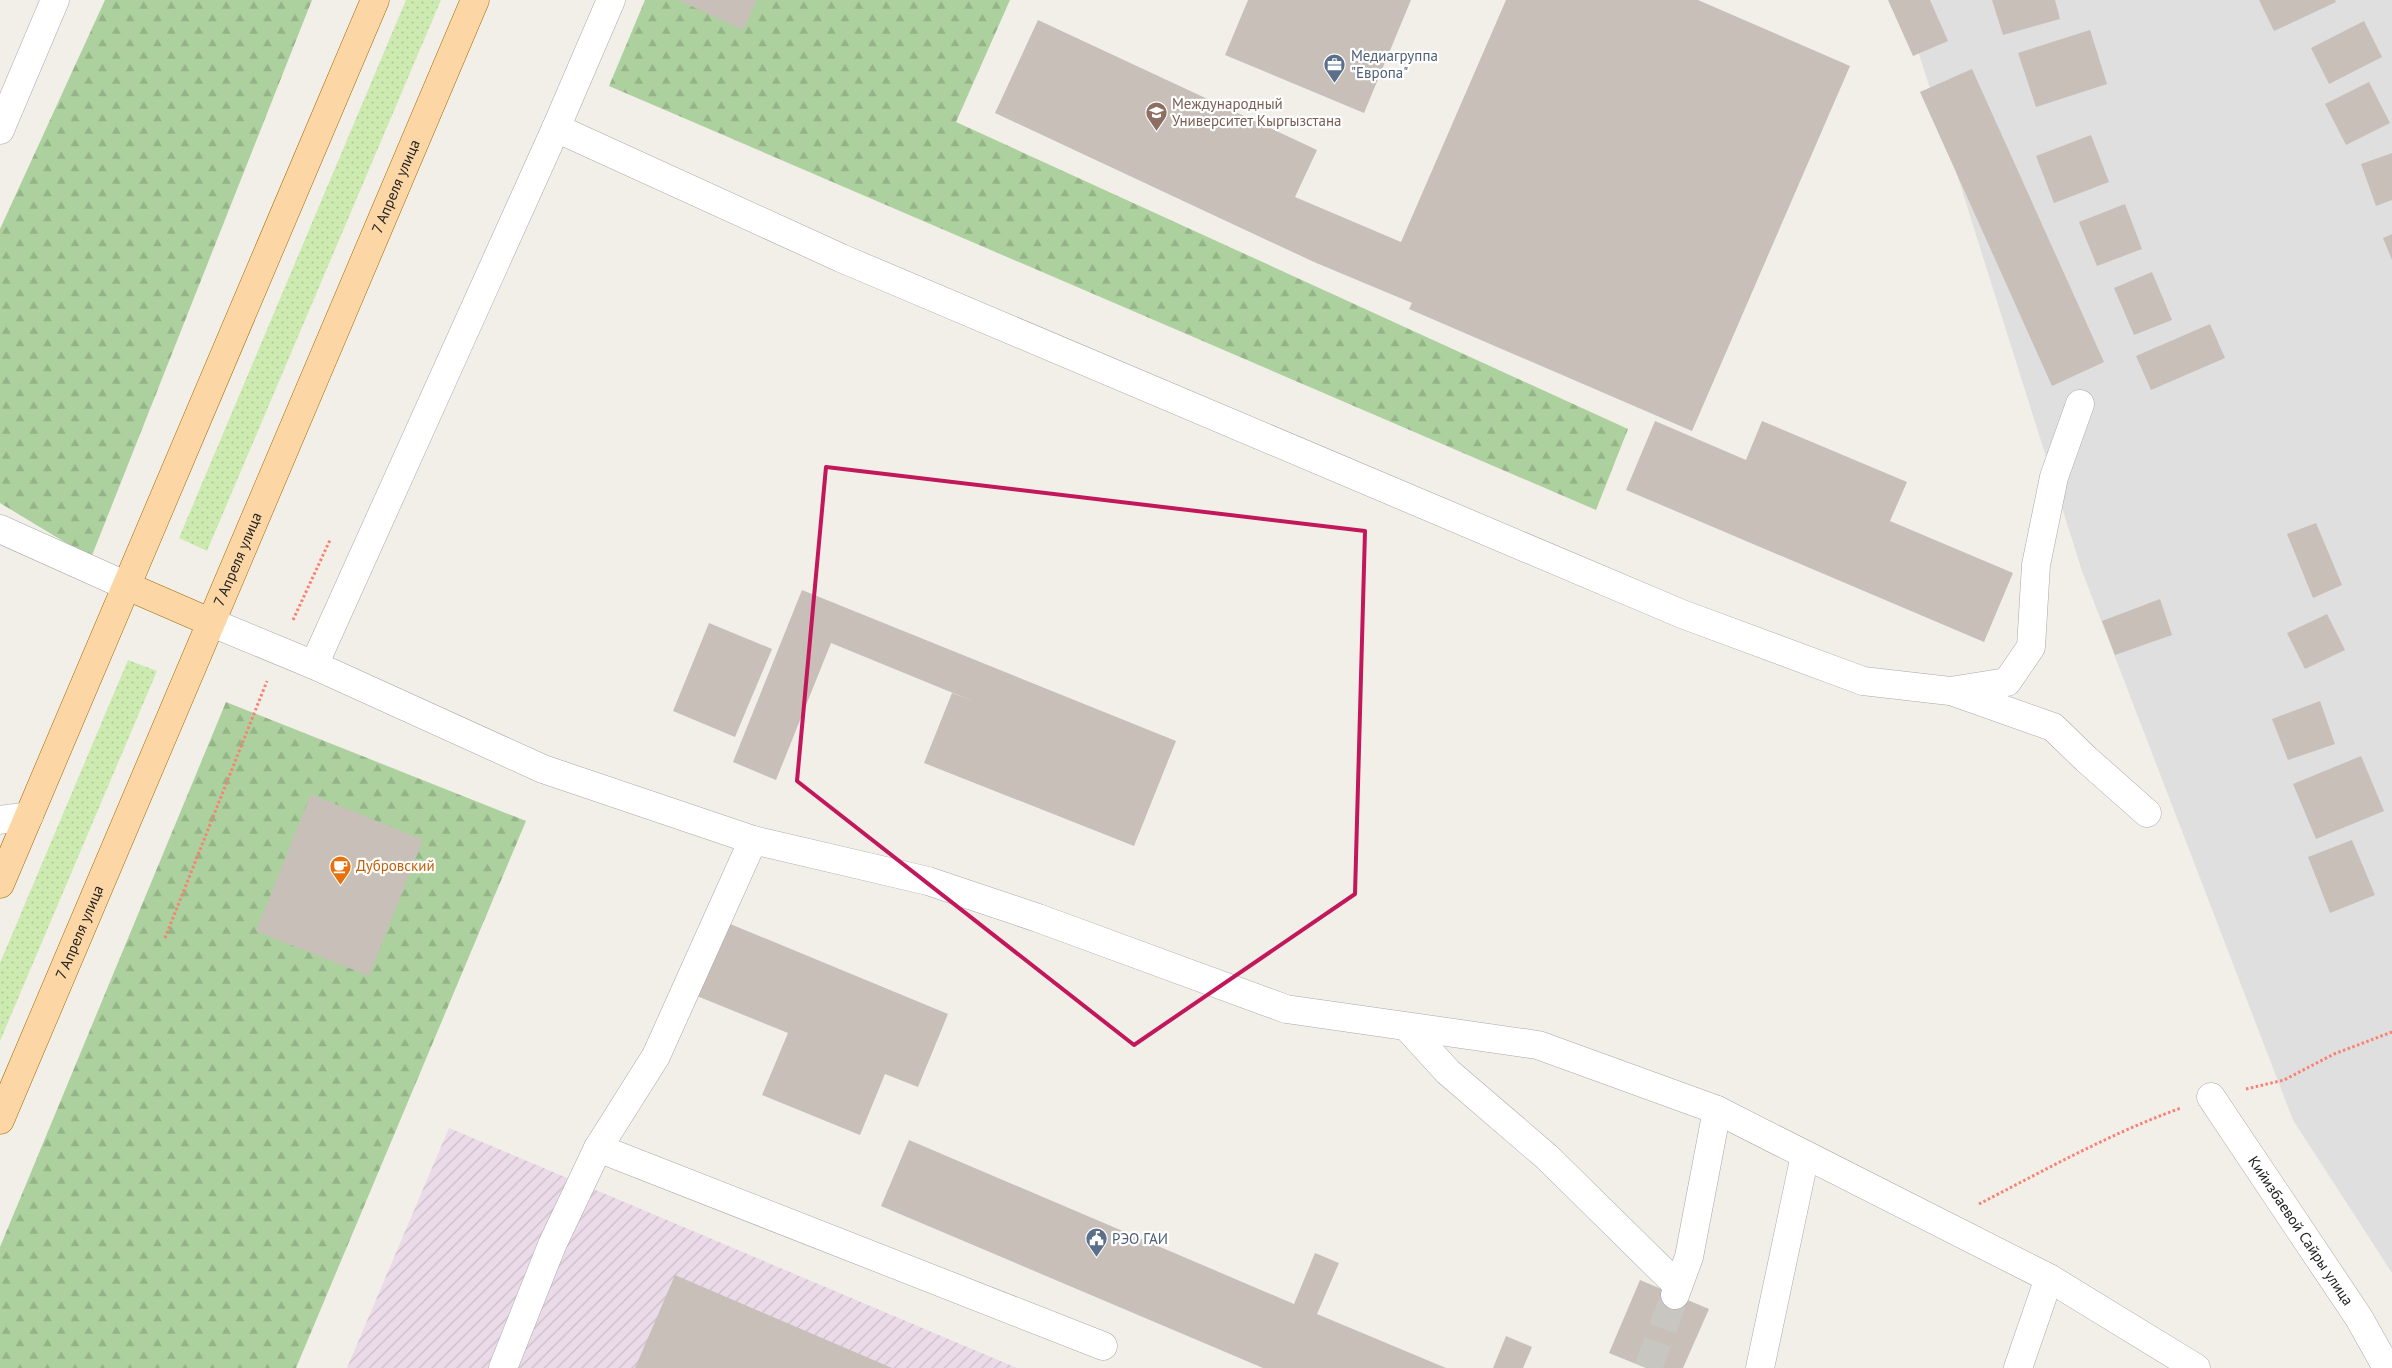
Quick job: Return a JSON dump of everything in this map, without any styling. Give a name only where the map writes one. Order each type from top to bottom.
[{"type":"main road","points":[[0,884],[375,0]]},
{"type":"main road","name":"7 Апреля улица","points":[[0,1120],[475,0]]},
{"type":"main road","points":[[127,586],[210,622]]},
{"type":"street","points":[[0,130],[55,0]]},
{"type":"street","points":[[314,665],[556,128],[611,0]]},
{"type":"street","points":[[556,128],[841,258],[1682,614],[1863,681],[1950,691],[2053,726],[2086,759],[2147,813]]},
{"type":"street","points":[[1950,691],[2007,682],[2031,647],[2036,565],[2052,487],[2080,404]]},
{"type":"street","points":[[0,529],[127,586]]},
{"type":"street","points":[[210,622],[314,665],[543,769],[753,840],[928,882],[1047,922],[1286,1009],[1538,1045],[1717,1110],[2049,1278],[2196,1368]]},
{"type":"street","points":[[0,820],[29,816]]},
{"type":"street","points":[[503,1368],[552,1245],[598,1148],[656,1056],[753,840]]},
{"type":"street","points":[[1406,1027],[1448,1072],[1547,1156],[1676,1290],[1689,1257],[1717,1110]]},
{"type":"street","name":"Кийизбаевой Сайры улица","points":[[2212,1097],[2360,1318],[2387,1368]]},
{"type":"street","points":[[598,1148],[1103,1346]]},
{"type":"street","points":[[1760,1368],[1805,1155]]},
{"type":"street","points":[[2018,1368],[2049,1278]]},
{"type":"path","points":[[165,938],[278,651]]},
{"type":"path","points":[[1942,1224],[2052,1166],[2145,1121],[2212,1097],[2284,1080],[2334,1054],[2392,1032]]},
{"type":"highlighted area","points":[[826,467],[1365,531],[1355,894],[1134,1045],[797,781]]},
{"type":"shaded area","points":[[1902,0],[2392,0],[2392,1273],[2293,1120],[2082,571]]},
{"type":"shaded area","points":[[449,1128],[1017,1368],[347,1368]]},
{"type":"green space","points":[[105,0],[312,0],[91,558],[0,503],[0,229]]},
{"type":"green space","points":[[406,0],[441,0],[207,551],[179,538]]},
{"type":"green space","points":[[645,0],[1010,0],[956,122],[1628,429],[1596,510],[609,86]]},
{"type":"green space","points":[[128,660],[157,671],[0,1041],[0,963]]},
{"type":"green space","points":[[226,702],[526,821],[296,1368],[0,1368],[0,1247]]},
{"type":"building","points":[[678,0],[757,0],[743,30]]},
{"type":"building","name":"Медиагруппа \"Европа\"","points":[[1248,0],[1411,0],[1364,113],[1225,55]]},
{"type":"building","points":[[1506,0],[1698,0],[1850,66],[1692,431],[1409,309],[1412,303],[1314,262],[995,113],[1038,20],[1317,150],[1295,197],[1401,242]]},
{"type":"building","points":[[1888,0],[1930,0],[1948,41],[1913,56]]},
{"type":"building","points":[[1992,0],[2055,0],[2060,19],[2003,35]]},
{"type":"building","points":[[2259,0],[2335,0],[2336,2],[2274,31]]},
{"type":"building","points":[[2364,21],[2382,57],[2329,84],[2311,48]]},
{"type":"building","points":[[2090,30],[2107,84],[2036,107],[2018,53]]},
{"type":"building","points":[[1972,69],[2104,362],[2052,386],[1920,92]]},
{"type":"building","points":[[2369,82],[2390,123],[2346,145],[2325,104]]},
{"type":"building","points":[[2091,135],[2109,182],[2054,203],[2036,156]]},
{"type":"building","points":[[2392,153],[2392,200],[2376,206],[2361,164]]},
{"type":"building","points":[[2125,204],[2142,249],[2097,266],[2079,222]]},
{"type":"building","points":[[2392,234],[2392,260],[2383,238]]},
{"type":"building","points":[[2152,272],[2172,320],[2134,335],[2114,288]]},
{"type":"building","points":[[2210,324],[2225,358],[2151,390],[2136,356]]},
{"type":"building","points":[[1655,421],[1746,460],[1762,421],[1907,482],[1890,521],[2013,573],[1984,642],[1626,490]]},
{"type":"building","points":[[2316,523],[2342,585],[2313,598],[2287,534]]},
{"type":"building","points":[[802,590],[1176,741],[1134,846],[924,763],[952,693],[975,702],[831,643],[776,780],[733,762]]},
{"type":"building","points":[[2160,599],[2172,635],[2115,655],[2102,621]]},
{"type":"building","points":[[2327,614],[2345,650],[2305,669],[2287,633]]},
{"type":"building","points":[[709,623],[772,649],[735,737],[673,711]]},
{"type":"building","points":[[2320,701],[2335,744],[2288,760],[2272,719]]},
{"type":"building","points":[[2361,756],[2384,811],[2316,839],[2293,784]]},
{"type":"building","name":"Дубровский","points":[[311,794],[423,840],[369,976],[256,931]]},
{"type":"building","points":[[2352,840],[2375,895],[2330,913],[2308,857]]},
{"type":"building","points":[[723,921],[948,1014],[918,1087],[885,1074],[860,1135],[762,1095],[788,1033],[692,994]]},
{"type":"building","name":"РЭО ГАИ","points":[[909,1140],[1294,1304],[1315,1253],[1339,1263],[1317,1314],[1446,1368],[1263,1368],[881,1206]]},
{"type":"building","points":[[675,1275],[892,1368],[635,1368]]},
{"type":"building","points":[[1640,1280],[1709,1309],[1683,1368],[1646,1368],[1609,1353]]},
{"type":"building","points":[[1506,1336],[1532,1347],[1523,1368],[1493,1368]]},
{"type":"tunnel","points":[[1648,1368],[1675,1295]]},
{"type":"place","name":"Медиагруппа \"Европа\"","points":[[1335,84]]},
{"type":"place","name":"Международный Университет Кыргызстана","points":[[1156,132]]},
{"type":"place","name":"Дубровский","points":[[340,885]]},
{"type":"place","name":"РЭО ГАИ","points":[[1096,1258]]}]
